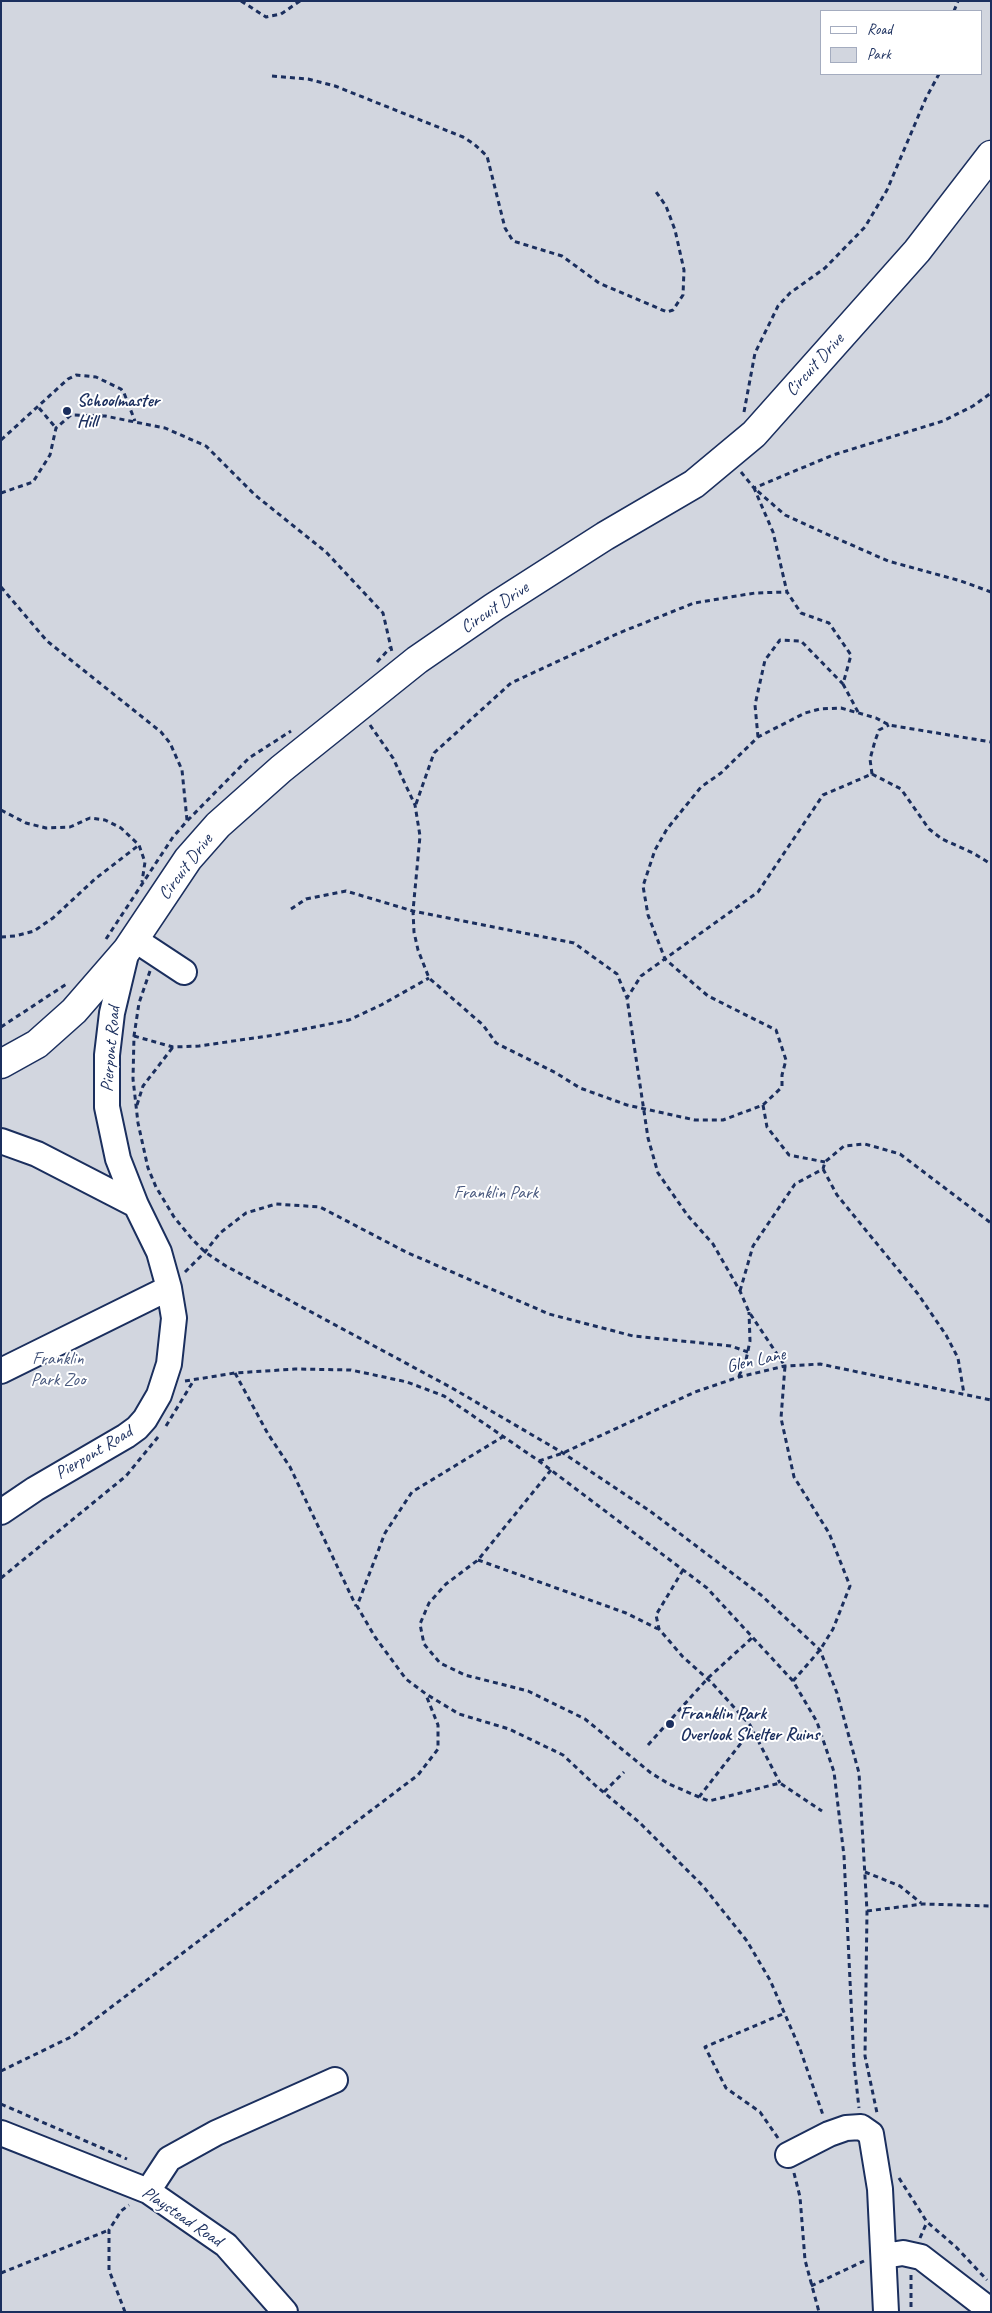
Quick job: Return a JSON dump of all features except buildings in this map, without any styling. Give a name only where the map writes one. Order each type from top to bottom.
[{"type":"main road","name":"Circuit Drive","points":[[1,1064],[37,1044],[74,1011],[128,949],[188,859],[218,825],[281,769],[417,660],[494,607],[606,536],[694,484],[754,434],[917,251],[991,155]]},
{"type":"lane","points":[[128,949],[184,972]]},
{"type":"lane","name":"Pierpont Road","points":[[1,1512],[35,1489],[137,1428],[153,1408],[164,1379],[173,1333],[172,1304],[169,1288],[156,1246],[136,1205],[118,1159],[107,1107],[107,1055],[112,1013],[128,949]]},
{"type":"lane","points":[[1,1141],[37,1154],[136,1205]]},
{"type":"lane","points":[[1,1371],[169,1288]]},
{"type":"lane","points":[[148,2191],[169,2160],[216,2133],[335,2080]]},
{"type":"lane","points":[[788,2155],[829,2134],[870,2122],[880,2189],[886,2312]]},
{"type":"lane","name":"Playstead Road","points":[[1,2132],[148,2191],[226,2246],[285,2312]]},
{"type":"lane","points":[[884,2256],[903,2253],[921,2257],[991,2311]]},
{"type":"path","points":[[241,1],[266,17],[282,14],[300,1]]},
{"type":"path","points":[[743,415],[755,353],[778,306],[790,292],[825,268],[865,227],[886,190],[926,98],[939,75]]},
{"type":"path","points":[[272,76],[308,79],[335,86],[469,140],[487,156],[504,228],[513,241],[557,254],[599,283],[667,312],[673,310],[683,295],[684,270],[675,230],[666,206],[654,189]]},
{"type":"path","points":[[1,440],[68,379],[76,375],[96,377],[112,383],[124,393],[136,421]]},
{"type":"path","points":[[754,488],[832,455],[942,421],[973,406],[991,393]]},
{"type":"path","points":[[38,408],[56,428]]},
{"type":"path","points":[[1,493],[33,482],[50,455],[56,428],[70,415],[105,416],[165,428],[206,446],[255,495],[326,552],[383,613],[391,648]]},
{"type":"path","points":[[738,468],[754,488],[785,515],[888,561],[961,581],[991,592]]},
{"type":"path","points":[[754,488],[773,532],[788,592],[801,613],[829,623],[851,655],[843,684]]},
{"type":"path","points":[[1,587],[47,641],[161,732],[170,743],[182,770],[187,821],[173,837],[141,885]]},
{"type":"path","points":[[415,805],[434,753],[511,683],[619,633],[694,602],[755,593],[788,592]]},
{"type":"path","points":[[758,737],[755,705],[765,660],[780,640],[801,641],[843,684],[858,713]]},
{"type":"path","points":[[358,709],[393,758],[415,805],[420,836],[413,911],[418,950],[429,978],[483,1025],[496,1043],[556,1073],[580,1088],[618,1103],[695,1120],[723,1120],[763,1105],[782,1087],[782,1075],[786,1060],[776,1030],[708,996],[665,959],[648,915],[643,886],[655,850],[667,829],[701,787],[721,773],[758,737],[805,713],[820,708],[841,708],[890,725],[991,742]]},
{"type":"path","points":[[872,774],[870,759],[879,730],[890,725]]},
{"type":"path","points":[[872,774],[901,789],[929,829],[942,839],[973,853],[991,864]]},
{"type":"path","points":[[627,998],[641,976],[712,923],[758,892],[823,795],[872,774]]},
{"type":"path","points":[[1,810],[26,823],[46,828],[70,827],[90,818],[105,820],[121,828],[139,845],[145,862],[128,949],[150,968],[139,1004],[134,1036],[132,1060],[136,1108],[142,1145],[156,1187],[174,1217],[205,1252],[452,1388],[563,1453],[650,1511],[754,1589],[820,1650],[837,1693],[860,1773],[867,1911],[865,2056],[870,2122]]},
{"type":"path","points":[[1,937],[15,936],[34,931],[53,918],[94,879],[139,845]]},
{"type":"path","points":[[291,909],[306,899],[346,891],[413,911],[574,943],[617,974],[627,998],[648,1138],[658,1173],[683,1209],[713,1244],[740,1291],[749,1312],[784,1366],[781,1418],[794,1477],[829,1533],[850,1586],[833,1629],[820,1650],[793,1682]]},
{"type":"path","points":[[134,1036],[174,1047],[242,1040],[349,1020],[382,1005],[429,978]]},
{"type":"path","points":[[1,1027],[73,979]]},
{"type":"path","points":[[136,1108],[143,1086],[174,1047]]},
{"type":"path","points":[[763,1105],[767,1127],[789,1155],[825,1162]]},
{"type":"path","points":[[964,1394],[958,1358],[946,1335],[918,1294],[837,1195],[823,1169],[825,1162],[844,1146],[866,1144],[900,1154],[991,1223]]},
{"type":"path","points":[[740,1291],[753,1246],[795,1184],[823,1169]]},
{"type":"path","points":[[169,1288],[205,1252],[220,1233],[246,1213],[276,1204],[320,1207],[406,1252],[549,1314],[633,1336],[731,1346],[748,1352]]},
{"type":"path","points":[[738,1377],[750,1342],[749,1312]]},
{"type":"path","name":"Glen Lane","points":[[539,1461],[563,1453],[695,1392],[738,1377],[784,1366],[820,1364],[991,1400]]},
{"type":"path","points":[[164,1379],[174,1381],[194,1380],[235,1373],[295,1369],[351,1370],[379,1375],[444,1396],[539,1461],[707,1588],[793,1682],[817,1722],[834,1772],[844,1856],[854,2063],[870,2122]]},
{"type":"path","points":[[235,1373],[268,1434],[290,1467],[357,1606],[375,1637],[406,1679],[459,1714],[509,1729],[563,1755],[640,1822],[703,1886],[748,1941],[770,1980],[785,2013],[829,2134]]},
{"type":"path","points":[[1,1578],[126,1476],[178,1410],[194,1380]]},
{"type":"path","points":[[357,1606],[385,1533],[412,1492],[504,1436]]},
{"type":"path","points":[[551,1470],[478,1560],[446,1584],[429,1603],[420,1624],[424,1644],[440,1663],[465,1675],[528,1691],[584,1719],[651,1773],[669,1784],[709,1801],[780,1783]]},
{"type":"path","points":[[478,1560],[626,1613],[659,1630],[683,1657],[708,1678],[752,1729],[780,1783],[822,1812]]},
{"type":"path","points":[[659,1630],[656,1615],[684,1570]]},
{"type":"path","points":[[648,1745],[708,1678],[752,1637]]},
{"type":"path","points":[[1,2071],[73,2036],[418,1775],[438,1749],[438,1725],[426,1694]]},
{"type":"path","points":[[699,1797],[752,1729]]},
{"type":"path","points":[[604,1792],[624,1772]]},
{"type":"path","points":[[865,1872],[900,1886],[921,1904]]},
{"type":"path","points":[[867,1911],[921,1904],[991,1906]]},
{"type":"path","points":[[785,2013],[705,2047],[726,2088],[760,2112],[788,2155],[800,2197],[805,2260],[810,2286],[819,2312]]},
{"type":"path","points":[[1,2104],[130,2161]]},
{"type":"path","points":[[897,2174],[926,2222],[956,2247],[991,2284]]},
{"type":"path","points":[[125,2312],[109,2270],[109,2230],[120,2211],[148,2191]]},
{"type":"path","points":[[1,2273],[109,2230]]},
{"type":"path","points":[[810,2286],[863,2262],[884,2256]]},
{"type":"green space","name":"Franklin Park","points":[[1,1],[991,1],[991,2312],[1,2312]]},
{"type":"place","name":"Schoolmaster Hill","points":[[67,411]]},
{"type":"place","name":"Franklin Park Overlook Shelter Ruins","points":[[670,1724]]},
{"type":"park label","name":"Franklin Park Zoo","points":[[58,1369]]}]
